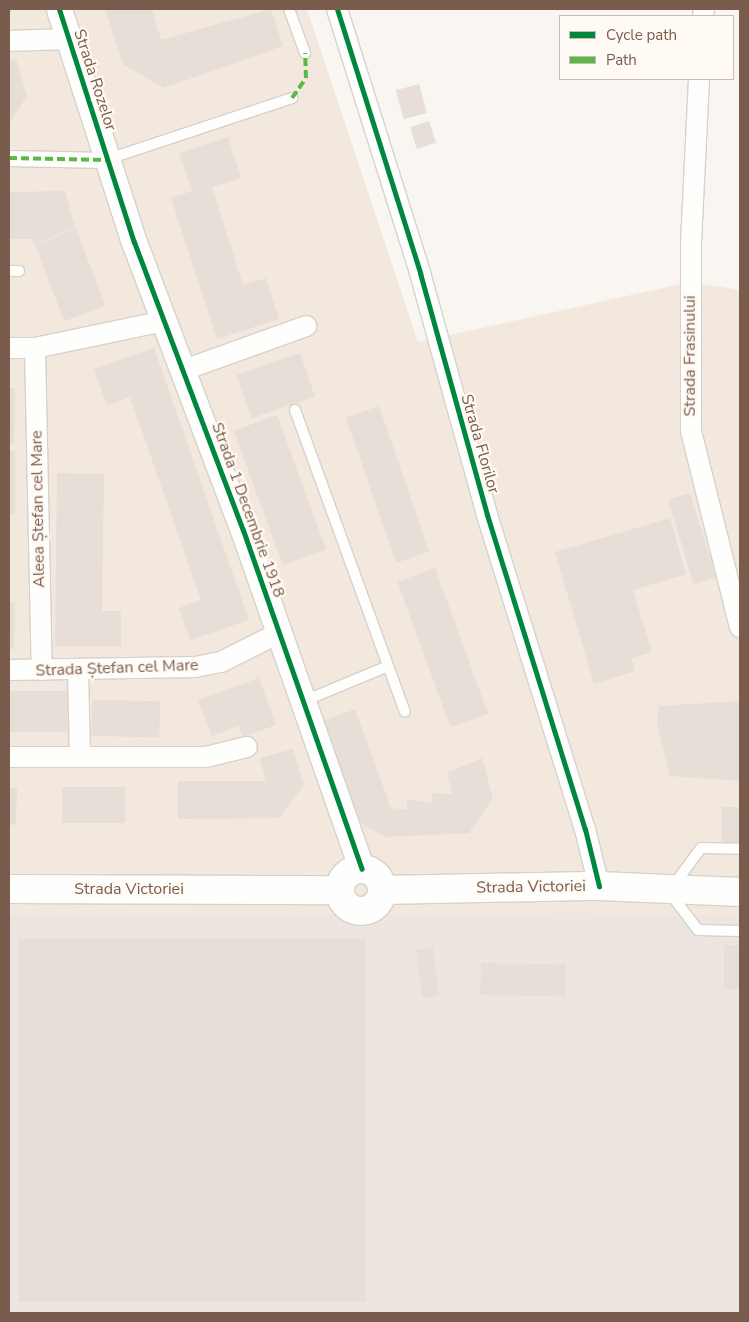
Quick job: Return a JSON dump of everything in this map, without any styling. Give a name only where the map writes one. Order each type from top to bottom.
[{"type":"main road","points":[[362,869],[378,878],[382,890],[374,906],[362,910],[345,902],[340,890],[349,873],[362,869]]},
{"type":"main road","name":"Strada Victoriei","points":[[382,890],[599,886],[740,892]]},
{"type":"main road","name":"Strada Victoriei","points":[[9,889],[340,890]]},
{"type":"street","name":"Strada Rozelor","points":[[59,9],[107,160]]},
{"type":"street","name":"Strada Florilor","points":[[337,9],[420,273],[487,515],[586,829],[599,886]]},
{"type":"street","points":[[9,41],[68,40]]},
{"type":"street","name":"Strada Frasinului","points":[[699,80],[691,244],[691,431],[740,627]]},
{"type":"street","points":[[9,158],[107,160]]},
{"type":"street","name":"Strada 1 Decembrie 1918","points":[[107,160],[279,633],[362,869]]},
{"type":"street","points":[[9,348],[35,348],[164,321]]},
{"type":"street","points":[[184,370],[306,326]]},
{"type":"street","name":"Aleea Ștefan cel Mare","points":[[35,348],[42,670]]},
{"type":"street","name":"Strada Ștefan cel Mare","points":[[9,670],[195,668],[221,662],[279,633]]},
{"type":"street","points":[[78,670],[80,757]]},
{"type":"street","points":[[9,757],[206,757],[247,747]]},
{"type":"lane","points":[[289,9],[305,53]]},
{"type":"lane","points":[[107,160],[292,98]]},
{"type":"lane","points":[[294,410],[405,712]]},
{"type":"lane","points":[[303,701],[388,666]]},
{"type":"lane","points":[[740,849],[701,848],[668,888],[698,930],[740,931]]},
{"type":"shaded area","points":[[9,9],[307,9],[418,342],[690,282],[740,290],[740,917],[591,913],[9,915]]},
{"type":"shaded area","points":[[591,913],[740,917],[740,1313],[9,1313],[9,915]]},
{"type":"building","points":[[105,9],[152,9],[161,40],[271,9],[283,46],[164,88],[123,64]]},
{"type":"building","points":[[16,59],[27,96],[9,123],[9,61]]},
{"type":"building","points":[[419,84],[427,113],[404,119],[396,90]]},
{"type":"building","points":[[429,121],[436,143],[417,149],[410,127]]},
{"type":"building","points":[[228,137],[241,178],[212,187],[243,285],[266,278],[279,319],[217,339],[171,198],[192,191],[179,153]]},
{"type":"building","points":[[65,191],[75,228],[34,244],[33,239],[9,239],[9,192]]},
{"type":"building","points":[[76,229],[105,306],[64,321],[35,245]]},
{"type":"building","points":[[154,348],[249,620],[190,640],[179,608],[201,600],[130,397],[107,406],[94,369]]},
{"type":"building","points":[[300,353],[315,396],[252,418],[237,375]]},
{"type":"building","points":[[9,388],[15,388],[14,444],[9,444]]},
{"type":"building","points":[[379,406],[429,552],[396,563],[346,417]]},
{"type":"building","points":[[277,415],[326,549],[283,565],[234,431]]},
{"type":"building","points":[[9,451],[15,451],[15,514],[9,514]]},
{"type":"building","points":[[57,473],[104,474],[102,611],[121,611],[121,646],[55,646]]},
{"type":"building","points":[[690,493],[716,577],[694,584],[668,500]]},
{"type":"building","points":[[670,518],[686,574],[633,590],[652,652],[631,658],[635,671],[594,684],[555,552]]},
{"type":"building","points":[[435,568],[488,714],[450,727],[397,582]]},
{"type":"building","points":[[9,602],[15,602],[14,649],[9,649]]},
{"type":"building","points":[[259,678],[276,725],[243,737],[239,726],[212,736],[198,700]]},
{"type":"building","points":[[9,691],[69,691],[69,732],[9,732]]},
{"type":"building","points":[[92,700],[160,701],[159,737],[91,736]]},
{"type":"building","points":[[740,701],[740,781],[670,776],[657,724],[659,706]]},
{"type":"building","points":[[355,709],[391,808],[407,810],[407,799],[432,803],[432,793],[452,794],[447,773],[482,758],[493,798],[469,833],[385,837],[359,822],[320,722]]},
{"type":"building","points":[[293,749],[304,785],[279,818],[178,819],[178,781],[266,781],[260,758]]},
{"type":"building","points":[[62,787],[125,787],[125,823],[62,823]]},
{"type":"building","points":[[9,788],[17,788],[16,825],[9,824]]},
{"type":"building","points":[[722,807],[740,807],[740,845],[722,845]]},
{"type":"building","points":[[19,939],[366,939],[366,1302],[19,1302]]},
{"type":"building","points":[[724,945],[740,945],[740,989],[724,989]]},
{"type":"building","points":[[433,948],[439,996],[422,998],[416,950]]},
{"type":"building","points":[[481,963],[566,964],[565,996],[480,995]]},
{"type":"marked path","points":[[292,98],[306,78],[305,53]]},
{"type":"marked path","points":[[9,158],[107,160]]},
{"type":"cycle path","points":[[59,9],[134,242],[243,530],[362,869]]},
{"type":"cycle path","points":[[337,9],[420,273],[487,515],[585,829],[599,886]]}]
